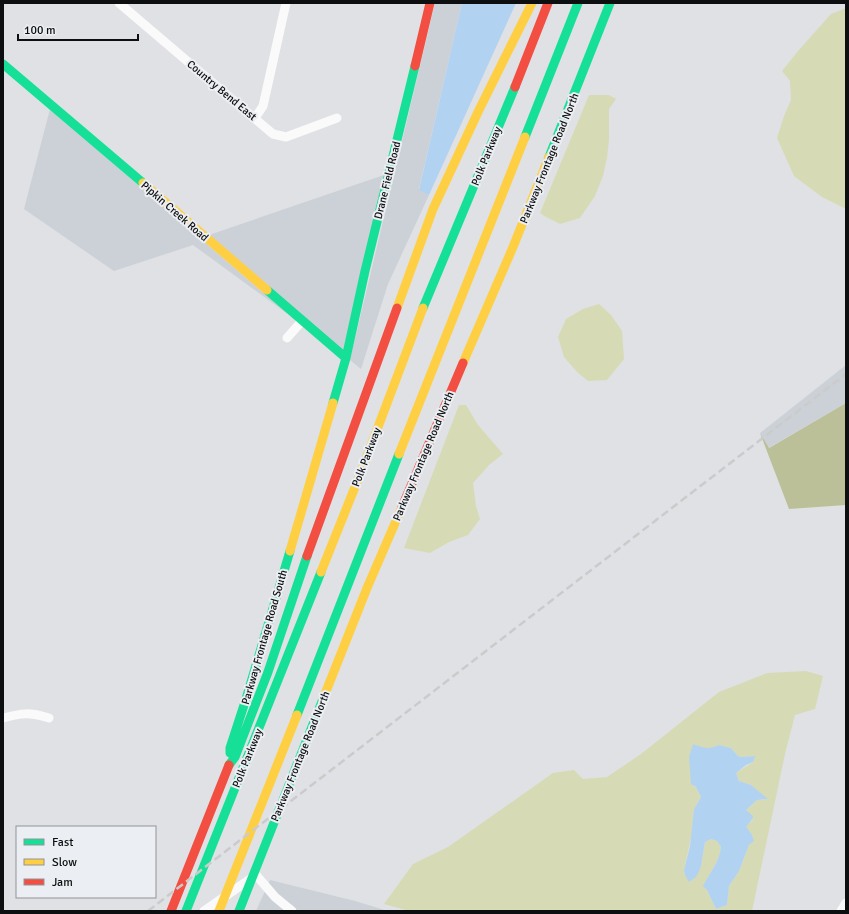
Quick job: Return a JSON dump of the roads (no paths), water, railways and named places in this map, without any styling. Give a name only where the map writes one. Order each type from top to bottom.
[{"type":"main road","name":"Drane Field Road","points":[[346,358],[365,271],[429,3]]},
{"type":"main road","points":[[229,765],[235,757],[268,672],[328,498],[433,209],[478,112],[532,3]]},
{"type":"main road","name":"Polk Parkway","points":[[186,911],[361,472],[424,306],[548,3]]},
{"type":"main road","points":[[219,911],[578,3]]},
{"type":"main road","name":"Parkway Frontage Road North","points":[[239,911],[385,545],[513,247],[610,3]]},
{"type":"main road","name":"Pipkin Creek Road","points":[[3,64],[346,358]]},
{"type":"main road","name":"Parkway Frontage Road South","points":[[170,911],[229,765],[230,748],[346,358]]},
{"type":"street","name":"Country Bend East","points":[[119,3],[273,134],[286,137],[337,118]]},
{"type":"street","points":[[255,118],[262,106],[286,3]]},
{"type":"street","points":[[287,338],[302,321]]},
{"type":"street","points":[[3,718],[35,713],[49,718]]},
{"type":"street","points":[[204,911],[256,875],[275,897],[292,911]]},
{"type":"street","points":[[841,911],[846,904]]},
{"type":"water","points":[[462,3],[516,3],[429,195],[419,190]]},
{"type":"water","points":[[693,744],[706,748],[712,748],[719,745],[731,748],[738,756],[755,756],[753,762],[746,765],[736,773],[739,781],[751,785],[768,799],[757,800],[746,810],[753,816],[746,827],[751,833],[754,841],[749,845],[739,871],[729,886],[727,905],[716,909],[707,890],[703,886],[720,853],[721,847],[717,841],[711,839],[705,842],[701,866],[697,876],[689,882],[684,870],[690,846],[694,809],[701,797],[696,787],[691,784],[689,757]]},
{"type":"railway","points":[[148,911],[846,374]]}]
